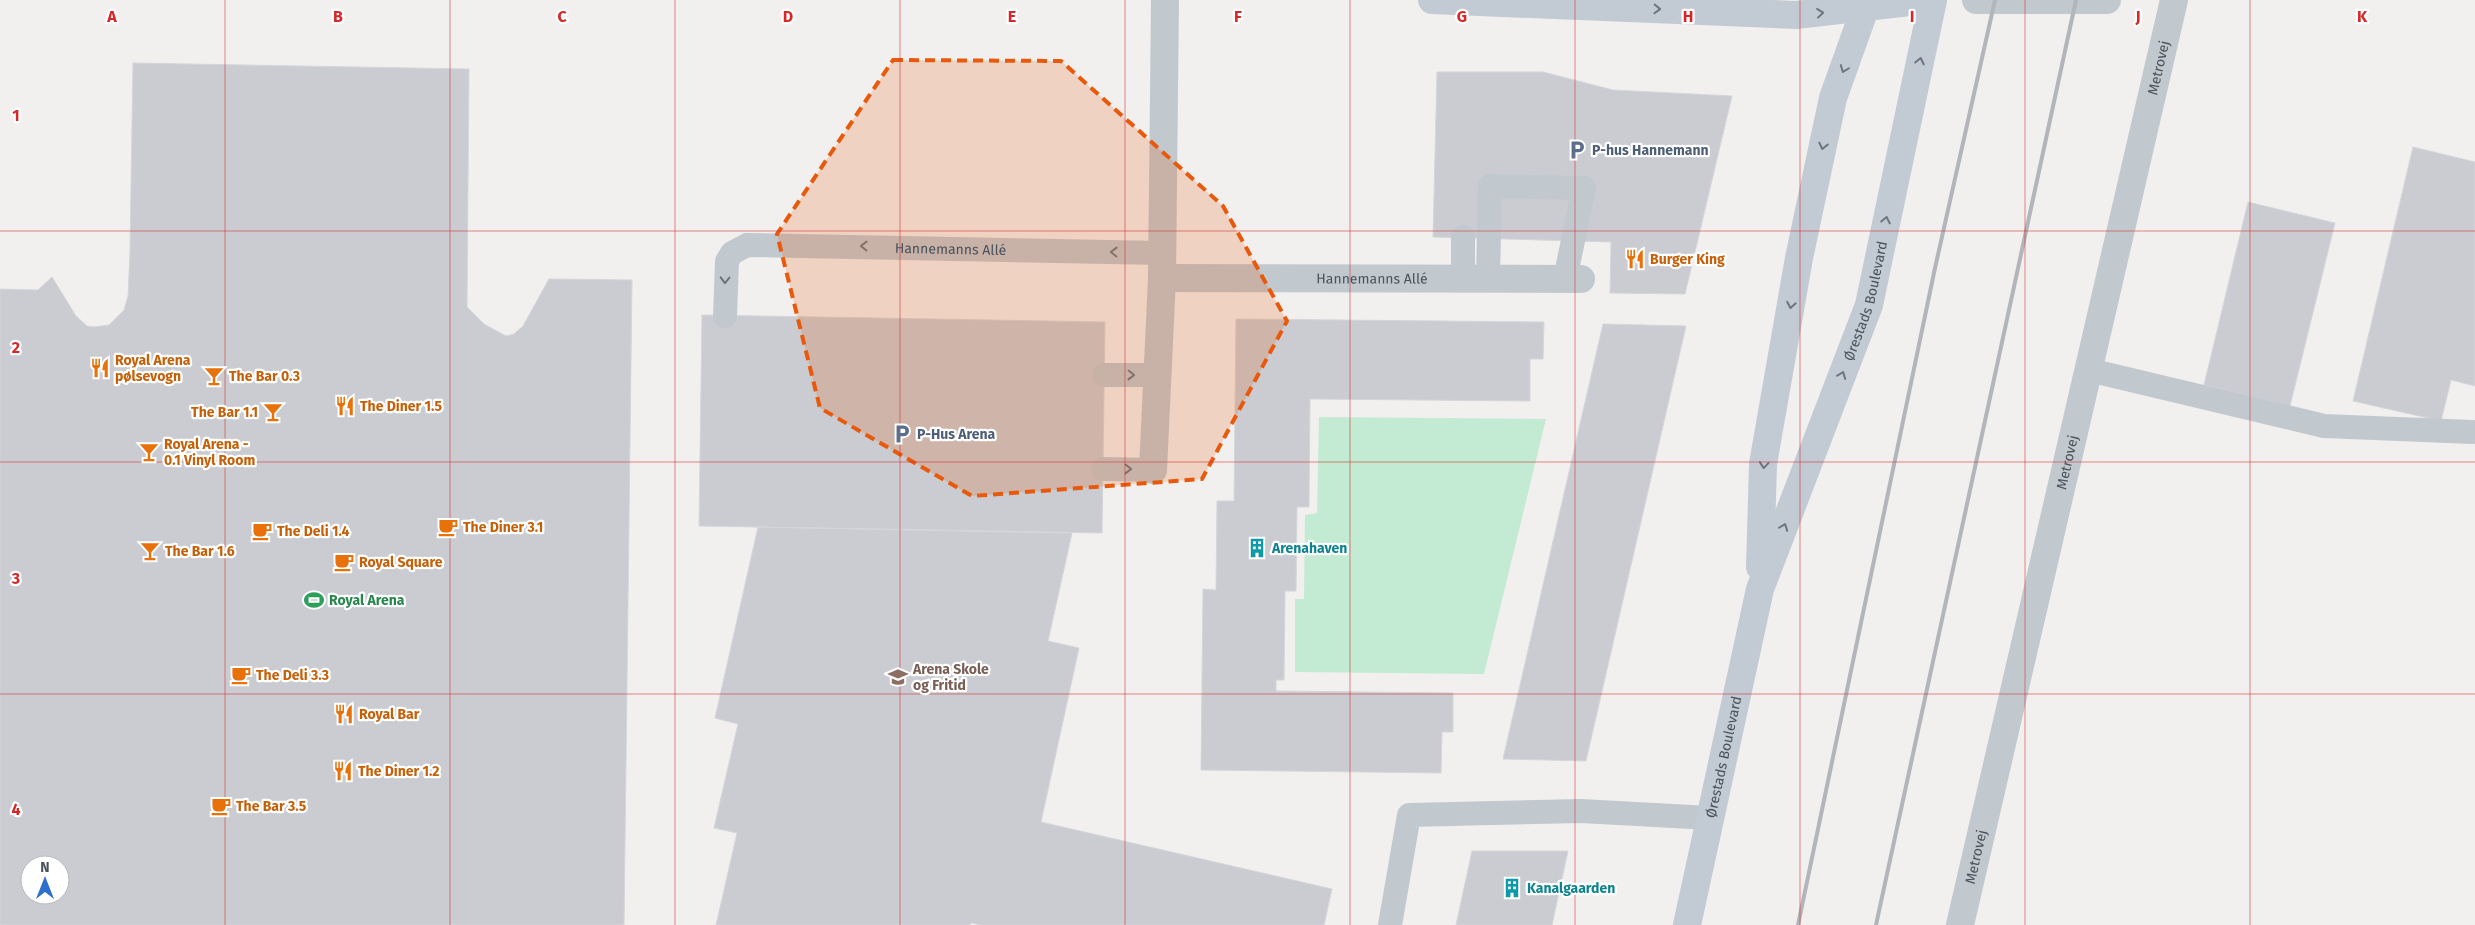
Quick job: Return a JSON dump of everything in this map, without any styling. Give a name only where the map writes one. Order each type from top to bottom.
[{"type":"street","points":[[1153,470],[1159,375],[1162,266],[1165,0]]},
{"type":"street","points":[[1432,0],[1796,15],[1867,4],[1927,0]]},
{"type":"street","name":"Ørestads Boulevard","points":[[1687,925],[1760,589],[1869,305],[1933,0]]},
{"type":"street","points":[[1976,0],[2107,0]]},
{"type":"street","name":"Metrovej","points":[[1960,925],[2174,0]]},
{"type":"street","name":"Ørestads Boulevard","points":[[1760,589],[1763,464],[1799,258],[1833,98],[1867,4]]},
{"type":"street","name":"Hannemanns Allé","points":[[1162,266],[1476,278],[1573,279]]},
{"type":"lane","points":[[1476,278],[1490,186],[1584,188],[1573,279]]},
{"type":"lane","points":[[1463,238],[1476,278]]},
{"type":"lane","name":"Hannemanns Allé","points":[[724,316],[727,261],[738,249],[747,245],[767,244],[1162,266]]},
{"type":"lane","points":[[2088,370],[2324,426],[2472,432]]},
{"type":"lane","points":[[1104,375],[1159,375]]},
{"type":"lane","points":[[1103,469],[1153,470]]},
{"type":"lane","points":[[1390,925],[1409,815],[1581,811],[1710,818]]},
{"type":"highlighted area","points":[[893,60],[1061,61],[1223,206],[1287,321],[1202,479],[972,496],[820,408],[777,234]]},
{"type":"green space","points":[[1319,417],[1546,419],[1484,674],[1295,672],[1295,599],[1304,599],[1305,515],[1317,513]]},
{"type":"building","name":"Royal Arena","points":[[133,63],[469,69],[467,307],[484,324],[506,336],[514,334],[523,326],[549,279],[632,280],[624,925],[0,925],[0,289],[38,290],[52,277],[76,316],[87,326],[94,327],[109,325],[124,310],[128,296]]},
{"type":"building","name":"P-hus Hannemann","points":[[1437,72],[1543,72],[1613,90],[1732,96],[1685,294],[1610,293],[1611,242],[1433,237]]},
{"type":"building","points":[[2413,147],[2475,162],[2475,386],[2451,380],[2441,421],[2353,401]]},
{"type":"building","points":[[2248,202],[2335,223],[2290,406],[2204,385]]},
{"type":"building","name":"P-Hus Arena","points":[[702,315],[1105,322],[1102,533],[699,526]]},
{"type":"building","name":"Arenahaven","points":[[1236,319],[1544,322],[1543,359],[1530,359],[1530,401],[1310,399],[1309,507],[1297,507],[1296,591],[1285,591],[1284,680],[1276,680],[1276,691],[1453,693],[1453,732],[1442,732],[1441,773],[1201,770],[1203,589],[1216,590],[1217,501],[1234,501]]},
{"type":"building","points":[[1603,324],[1686,326],[1586,761],[1503,759]]},
{"type":"building","name":"Arena Skole og Fritid","points":[[758,527],[1072,533],[1048,641],[1079,648],[1041,822],[1332,889],[1324,925],[982,925],[971,923],[970,925],[716,925],[737,833],[714,828],[738,724],[715,718]]},
{"type":"building","name":"Kanalgaarden","points":[[1472,851],[1568,851],[1552,925],[1456,925]]},
{"type":"railway","points":[[1798,925],[1935,268],[1995,0]]},
{"type":"railway","points":[[1876,925],[2076,0]]},
{"type":"place","name":"P-hus Hannemann","points":[[1577,150]]},
{"type":"place","name":"Burger King","points":[[1635,259]]},
{"type":"place","name":"Royal Arena pølsevogn","points":[[100,368]]},
{"type":"place","name":"The Bar 0.3","points":[[214,376]]},
{"type":"place","name":"The Diner 1.5","points":[[345,406]]},
{"type":"place","name":"The Bar 1.1","points":[[273,412]]},
{"type":"place","name":"P-Hus Arena","points":[[902,434]]},
{"type":"place","name":"Royal Arena - 0.1 Vinyl Room","points":[[149,452]]},
{"type":"place","name":"The Diner 3.1","points":[[448,527]]},
{"type":"place","name":"The Deli 1.4","points":[[262,531]]},
{"type":"place","name":"Arenahaven","points":[[1257,548]]},
{"type":"place","name":"The Bar 1.6","points":[[150,551]]},
{"type":"place","name":"Royal Square","points":[[344,562]]},
{"type":"place","name":"Royal Arena","points":[[314,600]]},
{"type":"place","name":"The Deli 3.3","points":[[241,675]]},
{"type":"place","name":"Arena Skole og Fritid","points":[[898,677]]},
{"type":"place","name":"Royal Bar","points":[[344,714]]},
{"type":"place","name":"The Diner 1.2","points":[[343,771]]},
{"type":"place","name":"The Bar 3.5","points":[[221,806]]},
{"type":"place","name":"Kanalgaarden","points":[[1512,888]]}]
